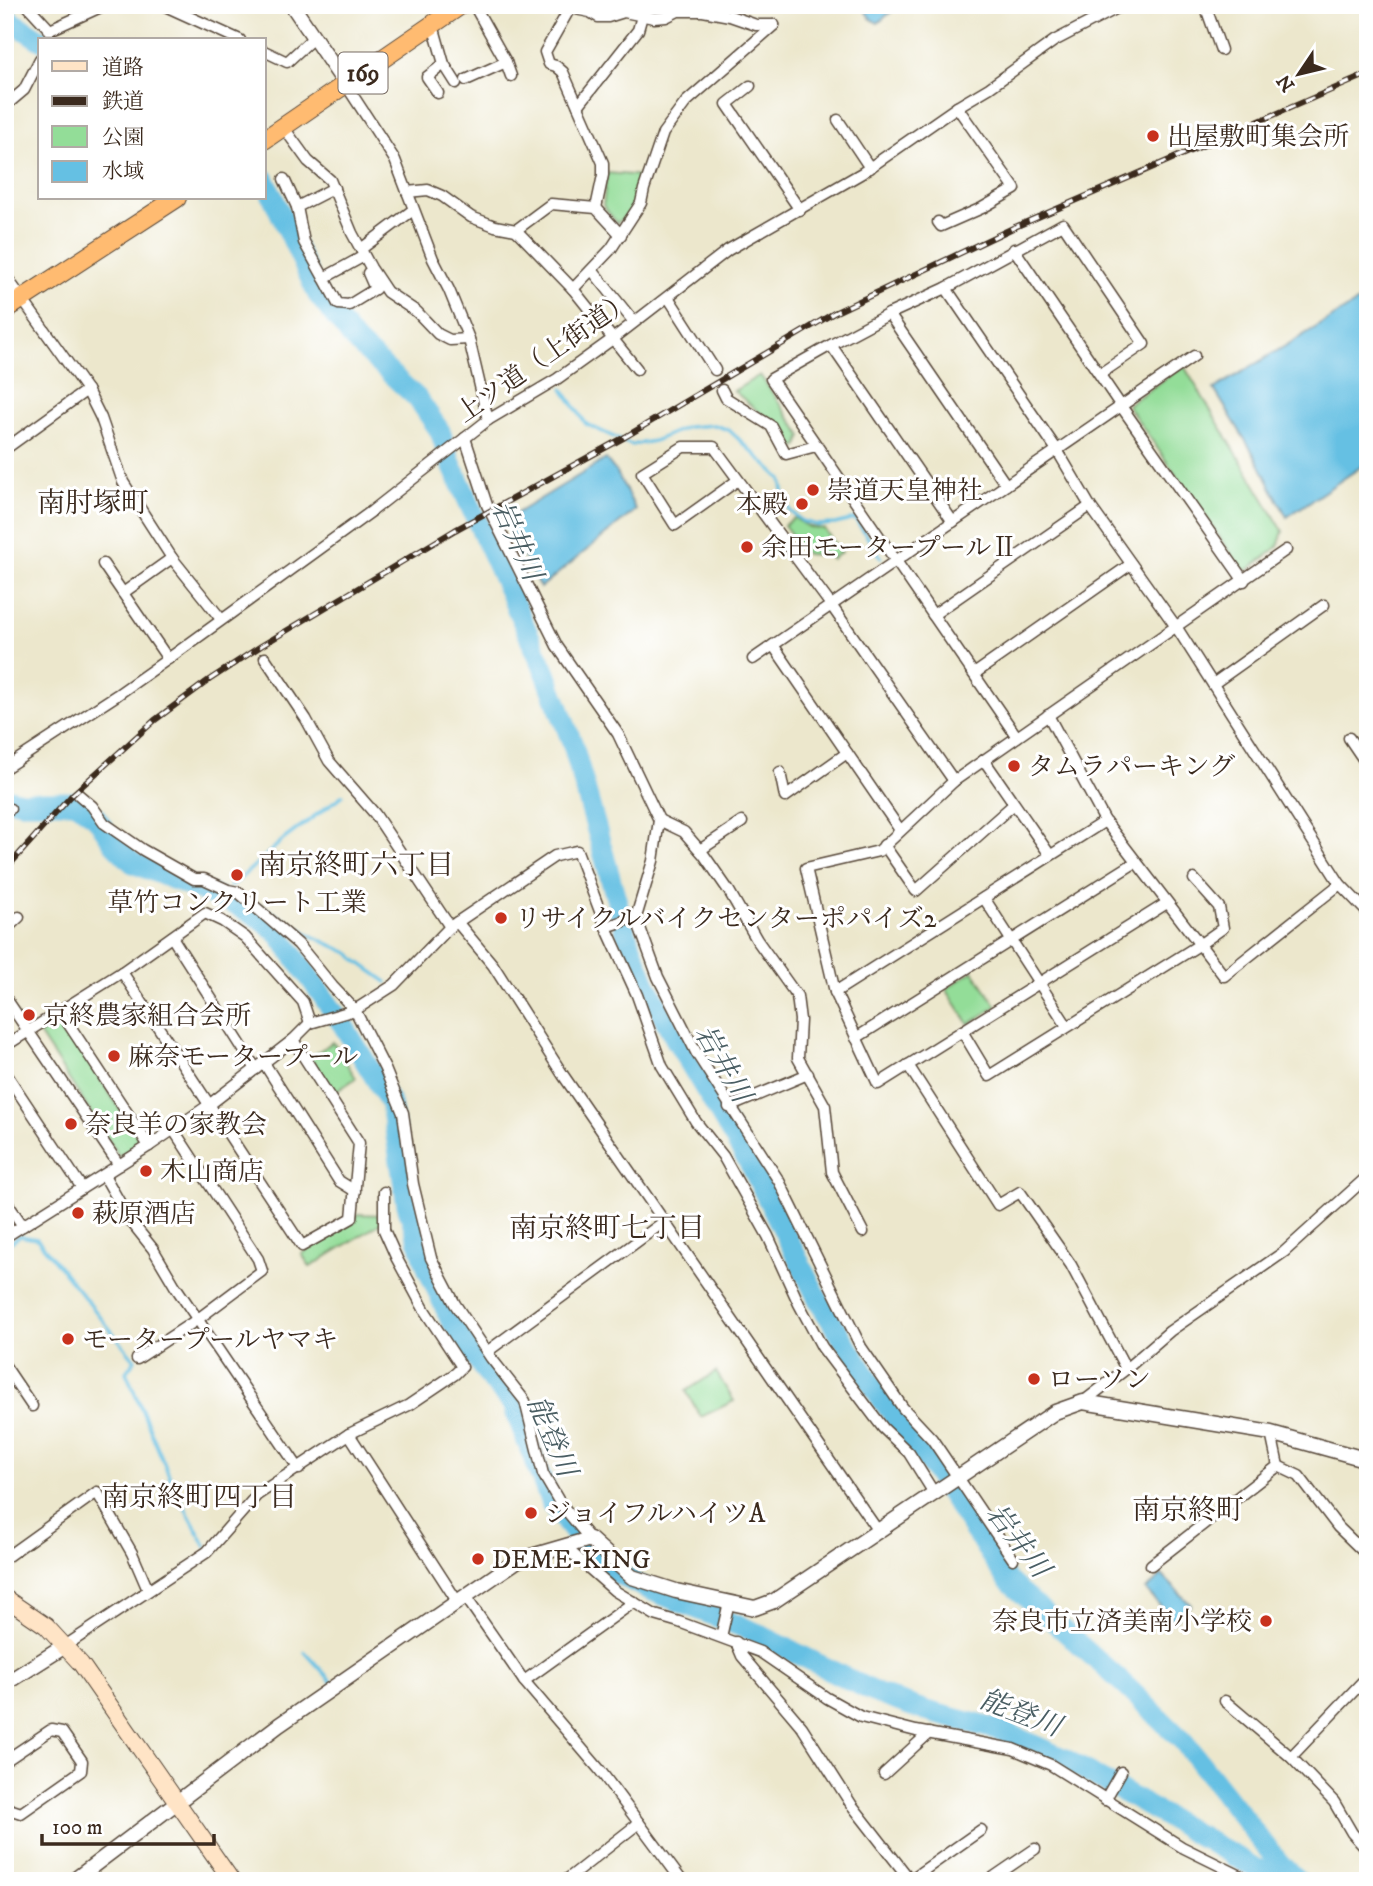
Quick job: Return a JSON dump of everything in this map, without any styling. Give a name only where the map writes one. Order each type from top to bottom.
[{"type":"highway","name":"169","points":[[266,139],[461,5]]},
{"type":"highway","points":[[5,310],[174,200]]},
{"type":"main road","points":[[5,1598],[46,1626],[81,1664],[232,1881]]},
{"type":"street","points":[[27,5],[49,36],[104,5]]},
{"type":"street","points":[[163,5],[236,38]]},
{"type":"street","points":[[292,5],[395,160],[413,210],[469,340],[488,420]]},
{"type":"street","points":[[474,5],[511,76]]},
{"type":"street","name":"上ツ道（上街道）","points":[[5,768],[168,659],[372,510],[488,420],[556,379],[614,338],[728,250],[870,168],[1054,41],[1123,5]]},
{"type":"street","points":[[1205,5],[1221,50]]},
{"type":"street","points":[[573,289],[621,235],[641,203],[663,133],[686,102],[775,25],[756,25],[703,11],[678,11],[666,17],[624,12],[598,17],[590,12],[570,8],[545,52],[549,64],[563,72],[603,163],[596,208]]},
{"type":"street","points":[[578,106],[638,30],[642,16]]},
{"type":"street","points":[[433,25],[444,64],[461,82],[506,62]]},
{"type":"street","points":[[266,52],[287,62],[313,38]]},
{"type":"street","points":[[438,93],[427,77],[444,64]]},
{"type":"street","points":[[5,106],[24,90],[38,67]]},
{"type":"street","points":[[750,86],[727,104],[800,210]]},
{"type":"street","points":[[938,222],[941,226],[982,208],[1014,189],[957,107]]},
{"type":"street","points":[[838,120],[870,168]]},
{"type":"street","points":[[284,128],[308,161],[330,180],[352,233],[387,292],[417,312],[438,334],[450,340],[469,340]]},
{"type":"street","points":[[284,179],[298,207],[304,242],[338,304],[349,305],[375,289],[367,272],[371,268]]},
{"type":"street","points":[[298,207],[334,188]]},
{"type":"street","points":[[407,192],[428,190],[442,196],[471,217],[516,230],[573,289],[637,369]]},
{"type":"street","points":[[516,230],[551,204],[596,208],[621,235]]},
{"type":"street","points":[[324,278],[363,253],[413,210]]},
{"type":"street","points":[[1017,737],[771,379],[1063,224],[1144,344],[1100,374]]},
{"type":"street","points":[[1014,249],[1244,581]]},
{"type":"street","points":[[592,270],[634,322]]},
{"type":"street","points":[[5,275],[87,390],[101,418],[123,482],[172,558],[221,619]]},
{"type":"street","points":[[946,288],[1057,450],[1090,506],[1177,628],[1340,884],[1368,912]]},
{"type":"street","points":[[668,297],[715,370]]},
{"type":"street","points":[[889,314],[1006,485]]},
{"type":"street","points":[[831,345],[953,522]]},
{"type":"street","points":[[753,659],[1194,356]]},
{"type":"street","points":[[8,447],[87,390]]},
{"type":"street","points":[[722,390],[726,398],[771,426],[786,454],[816,446]]},
{"type":"street","points":[[465,438],[487,505],[557,646],[618,734],[659,820],[653,861],[633,918],[657,977],[697,1054],[779,1181],[861,1347],[896,1398],[932,1439],[1013,1559]]},
{"type":"street","points":[[738,480],[675,525],[642,473],[683,447],[714,447],[831,605],[954,782]]},
{"type":"street","points":[[933,615],[1090,506]]},
{"type":"street","points":[[1167,903],[878,1084],[835,992],[806,868],[879,851],[954,782],[1286,550]]},
{"type":"street","points":[[123,593],[172,558]]},
{"type":"street","points":[[103,564],[168,659]]},
{"type":"street","points":[[974,674],[1131,564]]},
{"type":"street","points":[[1213,684],[1324,605]]},
{"type":"street","points":[[773,645],[900,830]]},
{"type":"street","points":[[265,657],[306,719],[329,761],[374,814],[454,924],[493,965],[563,1075],[878,1531]]},
{"type":"street","points":[[1048,715],[1105,821],[1224,976],[1340,884]]},
{"type":"street","points":[[1349,738],[1368,766]]},
{"type":"street","points":[[780,772],[785,797],[847,753]]},
{"type":"street","points":[[984,760],[1050,855]]},
{"type":"street","points":[[79,795],[92,806],[104,823],[143,850],[194,879],[204,879],[238,892],[298,944],[352,1011],[385,1069],[403,1113],[413,1184],[431,1258],[455,1304],[525,1401],[538,1458],[549,1487],[576,1525],[578,1543],[615,1591],[655,1615],[722,1635],[760,1652],[827,1698],[861,1717],[1013,1749],[1051,1765],[1182,1847],[1251,1881]]},
{"type":"street","points":[[884,845],[916,891],[1014,804]]},
{"type":"street","points":[[659,820],[684,832],[700,850],[729,891],[757,940],[797,996],[800,1020],[798,1058],[825,1106],[832,1172],[863,1233]]},
{"type":"street","points":[[835,992],[1105,821]]},
{"type":"street","points":[[700,850],[742,822]]},
{"type":"street","points":[[5,1237],[209,1105],[316,1022],[352,1011],[394,985],[454,924],[555,856],[577,850],[637,995],[662,1066],[696,1122],[729,1168],[768,1236],[822,1347],[883,1429],[909,1453],[935,1492]]},
{"type":"street","points":[[856,1038],[1136,862]]},
{"type":"street","points":[[962,1031],[989,1076],[1199,945],[1223,928],[1219,907],[1194,879]]},
{"type":"street","points":[[984,898],[1067,1026]]},
{"type":"street","points":[[5,1046],[122,972],[205,914],[222,921],[245,937],[303,1002],[316,1022]]},
{"type":"street","points":[[5,930],[19,917]]},
{"type":"street","points":[[608,926],[633,918]]},
{"type":"street","points":[[172,937],[339,1181],[355,1191]]},
{"type":"street","points":[[122,972],[302,1246],[352,1218],[359,1143],[293,1040]]},
{"type":"street","points":[[5,997],[119,1165]]},
{"type":"street","points":[[60,1011],[149,1146]]},
{"type":"street","points":[[908,1065],[998,1205],[1020,1192],[1071,1265],[1126,1369]]},
{"type":"street","points":[[5,1073],[82,1188]]},
{"type":"street","points":[[729,1107],[808,1074]]},
{"type":"street","points":[[137,1359],[198,1319],[262,1270],[258,1259],[173,1129]]},
{"type":"street","points":[[104,1175],[129,1219],[153,1249],[299,1469]]},
{"type":"street","points":[[73,1881],[279,1725],[518,1560],[578,1543],[632,1577],[676,1591],[729,1605],[755,1608],[774,1601],[1055,1412],[1083,1402],[1170,1331],[1284,1252],[1368,1176]]},
{"type":"street","points":[[5,1684],[207,1552],[250,1502],[349,1434],[409,1405],[462,1367],[425,1311],[384,1230],[384,1192]]},
{"type":"street","points":[[5,1200],[23,1226]]},
{"type":"street","points":[[488,1351],[665,1220]]},
{"type":"street","points":[[5,1366],[32,1406]]},
{"type":"street","points":[[1083,1402],[1271,1433],[1368,1460]]},
{"type":"street","points":[[1271,1433],[1278,1466]]},
{"type":"street","points":[[349,1434],[461,1599],[524,1681],[599,1769],[682,1881]]},
{"type":"street","points":[[1278,1466],[1298,1476],[1338,1527],[1368,1556]]},
{"type":"street","points":[[1151,1565],[1278,1466]]},
{"type":"street","points":[[5,1558],[97,1492],[132,1553],[148,1590]]},
{"type":"street","points":[[524,1681],[634,1602]]},
{"type":"street","points":[[722,1635],[729,1605]]},
{"type":"street","points":[[736,1642],[742,1656],[802,1727],[851,1804],[911,1880],[981,1830]]},
{"type":"street","points":[[1291,1757],[1368,1676]]},
{"type":"street","points":[[1225,1701],[1291,1757],[1334,1802],[1352,1833],[1368,1851]]},
{"type":"street","points":[[5,1761],[51,1730],[62,1732],[82,1761],[81,1771],[21,1813],[9,1809],[5,1804]]},
{"type":"street","points":[[884,1774],[929,1733]]},
{"type":"street","points":[[1106,1798],[1119,1774]]},
{"type":"street","points":[[565,1881],[639,1823]]},
{"type":"street","points":[[988,1881],[1035,1849]]},
{"type":"green space","points":[[607,173],[643,176],[635,208],[617,223],[603,206]]},
{"type":"green space","points":[[1184,366],[1283,531],[1278,547],[1248,570],[1242,569],[1127,405]]},
{"type":"green space","points":[[760,375],[802,436],[798,446],[788,449],[773,420],[760,413],[734,391]]},
{"type":"green space","points":[[794,518],[809,527],[824,529],[841,552],[832,559],[827,555],[806,554],[784,525]]},
{"type":"green space","points":[[973,971],[997,1006],[969,1024],[946,989]]},
{"type":"green space","points":[[60,1017],[141,1142],[119,1156],[38,1032]]},
{"type":"green space","points":[[333,1042],[356,1078],[334,1093],[310,1057]]},
{"type":"green space","points":[[357,1214],[381,1215],[381,1223],[310,1267],[302,1254],[356,1220]]},
{"type":"green space","points":[[716,1372],[734,1401],[701,1417],[686,1391]]},
{"type":"water","points":[[861,5],[899,5],[878,23],[871,19]]},
{"type":"water","points":[[1368,296],[1368,462],[1287,517],[1255,456],[1214,389]]},
{"type":"water","points":[[606,459],[617,473],[636,510],[540,588],[508,526],[512,516]]},
{"type":"water","points":[[1162,1575],[1191,1605],[1174,1621],[1146,1590]]},
{"type":"waterway","name":"岩井川","points":[[5,17],[38,39]]},
{"type":"waterway","name":"岩井川","points":[[266,182],[318,295],[354,340],[417,398],[440,431],[450,461],[545,671],[573,745],[626,934],[646,984],[752,1168],[821,1305],[880,1397],[934,1470],[1007,1580],[1126,1686],[1183,1741],[1258,1837],[1298,1881]]},
{"type":"waterway","points":[[563,389],[586,424],[631,445],[654,441],[687,427],[714,425],[729,430],[781,479],[785,501],[790,511],[802,521],[817,525],[855,519],[881,557]]},
{"type":"waterway","points":[[230,886],[284,839],[343,795]]},
{"type":"waterway","name":"能登川","points":[[5,798],[21,802],[75,802],[96,817],[114,844],[133,863],[234,904],[255,915],[278,933],[343,1025],[391,1104],[407,1205],[428,1270],[451,1321],[488,1376],[512,1403],[551,1503],[597,1563],[643,1587],[752,1631],[878,1694],[926,1711],[1003,1731],[1065,1759],[1255,1868],[1284,1881]]},
{"type":"waterway","points":[[260,905],[314,937],[351,954],[387,982]]},
{"type":"waterway","points":[[5,1246],[20,1236],[37,1239],[135,1360],[126,1372],[174,1487],[206,1547]]},
{"type":"waterway","points":[[305,1652],[333,1683]]},
{"type":"railway","points":[[5,870],[72,795],[155,720],[261,646],[455,530],[625,437],[834,313],[1015,227],[1368,74]]},
{"type":"place","name":"出屋敷町集会所","points":[[1153,136]]},
{"type":"place","name":"崇道天皇神社","points":[[813,490]]},
{"type":"place","name":"本殿","points":[[802,504]]},
{"type":"place","name":"余田モータープールⅡ","points":[[747,547]]},
{"type":"place","name":"タムラパーキング","points":[[1014,766]]},
{"type":"place","name":"草竹コンクリート工業","points":[[237,875]]},
{"type":"place","name":"リサイクルバイクセンターポパイズ2","points":[[501,918]]},
{"type":"place","name":"京終農家組合会所","points":[[29,1015]]},
{"type":"place","name":"麻奈モータープール","points":[[114,1056]]},
{"type":"place","name":"奈良羊の家教会","points":[[71,1124]]},
{"type":"place","name":"木山商店","points":[[146,1171]]},
{"type":"place","name":"萩原酒店","points":[[78,1213]]},
{"type":"place","name":"モータープールヤマキ","points":[[68,1339]]},
{"type":"place","name":"ローソン","points":[[1034,1379]]},
{"type":"place","name":"ジョイフルハイツA","points":[[531,1513]]},
{"type":"place","name":"DEME-KING","points":[[478,1559]]},
{"type":"place","name":"奈良市立済美南小学校","points":[[1266,1621]]},
{"type":"district","name":"南肘塚町","points":[[93,502]]},
{"type":"district","name":"南京終町六丁目","points":[[356,864]]},
{"type":"district","name":"南京終町七丁目","points":[[607,1227]]},
{"type":"district","name":"南京終町四丁目","points":[[199,1496]]},
{"type":"district","name":"南京終町","points":[[1188,1509]]}]
